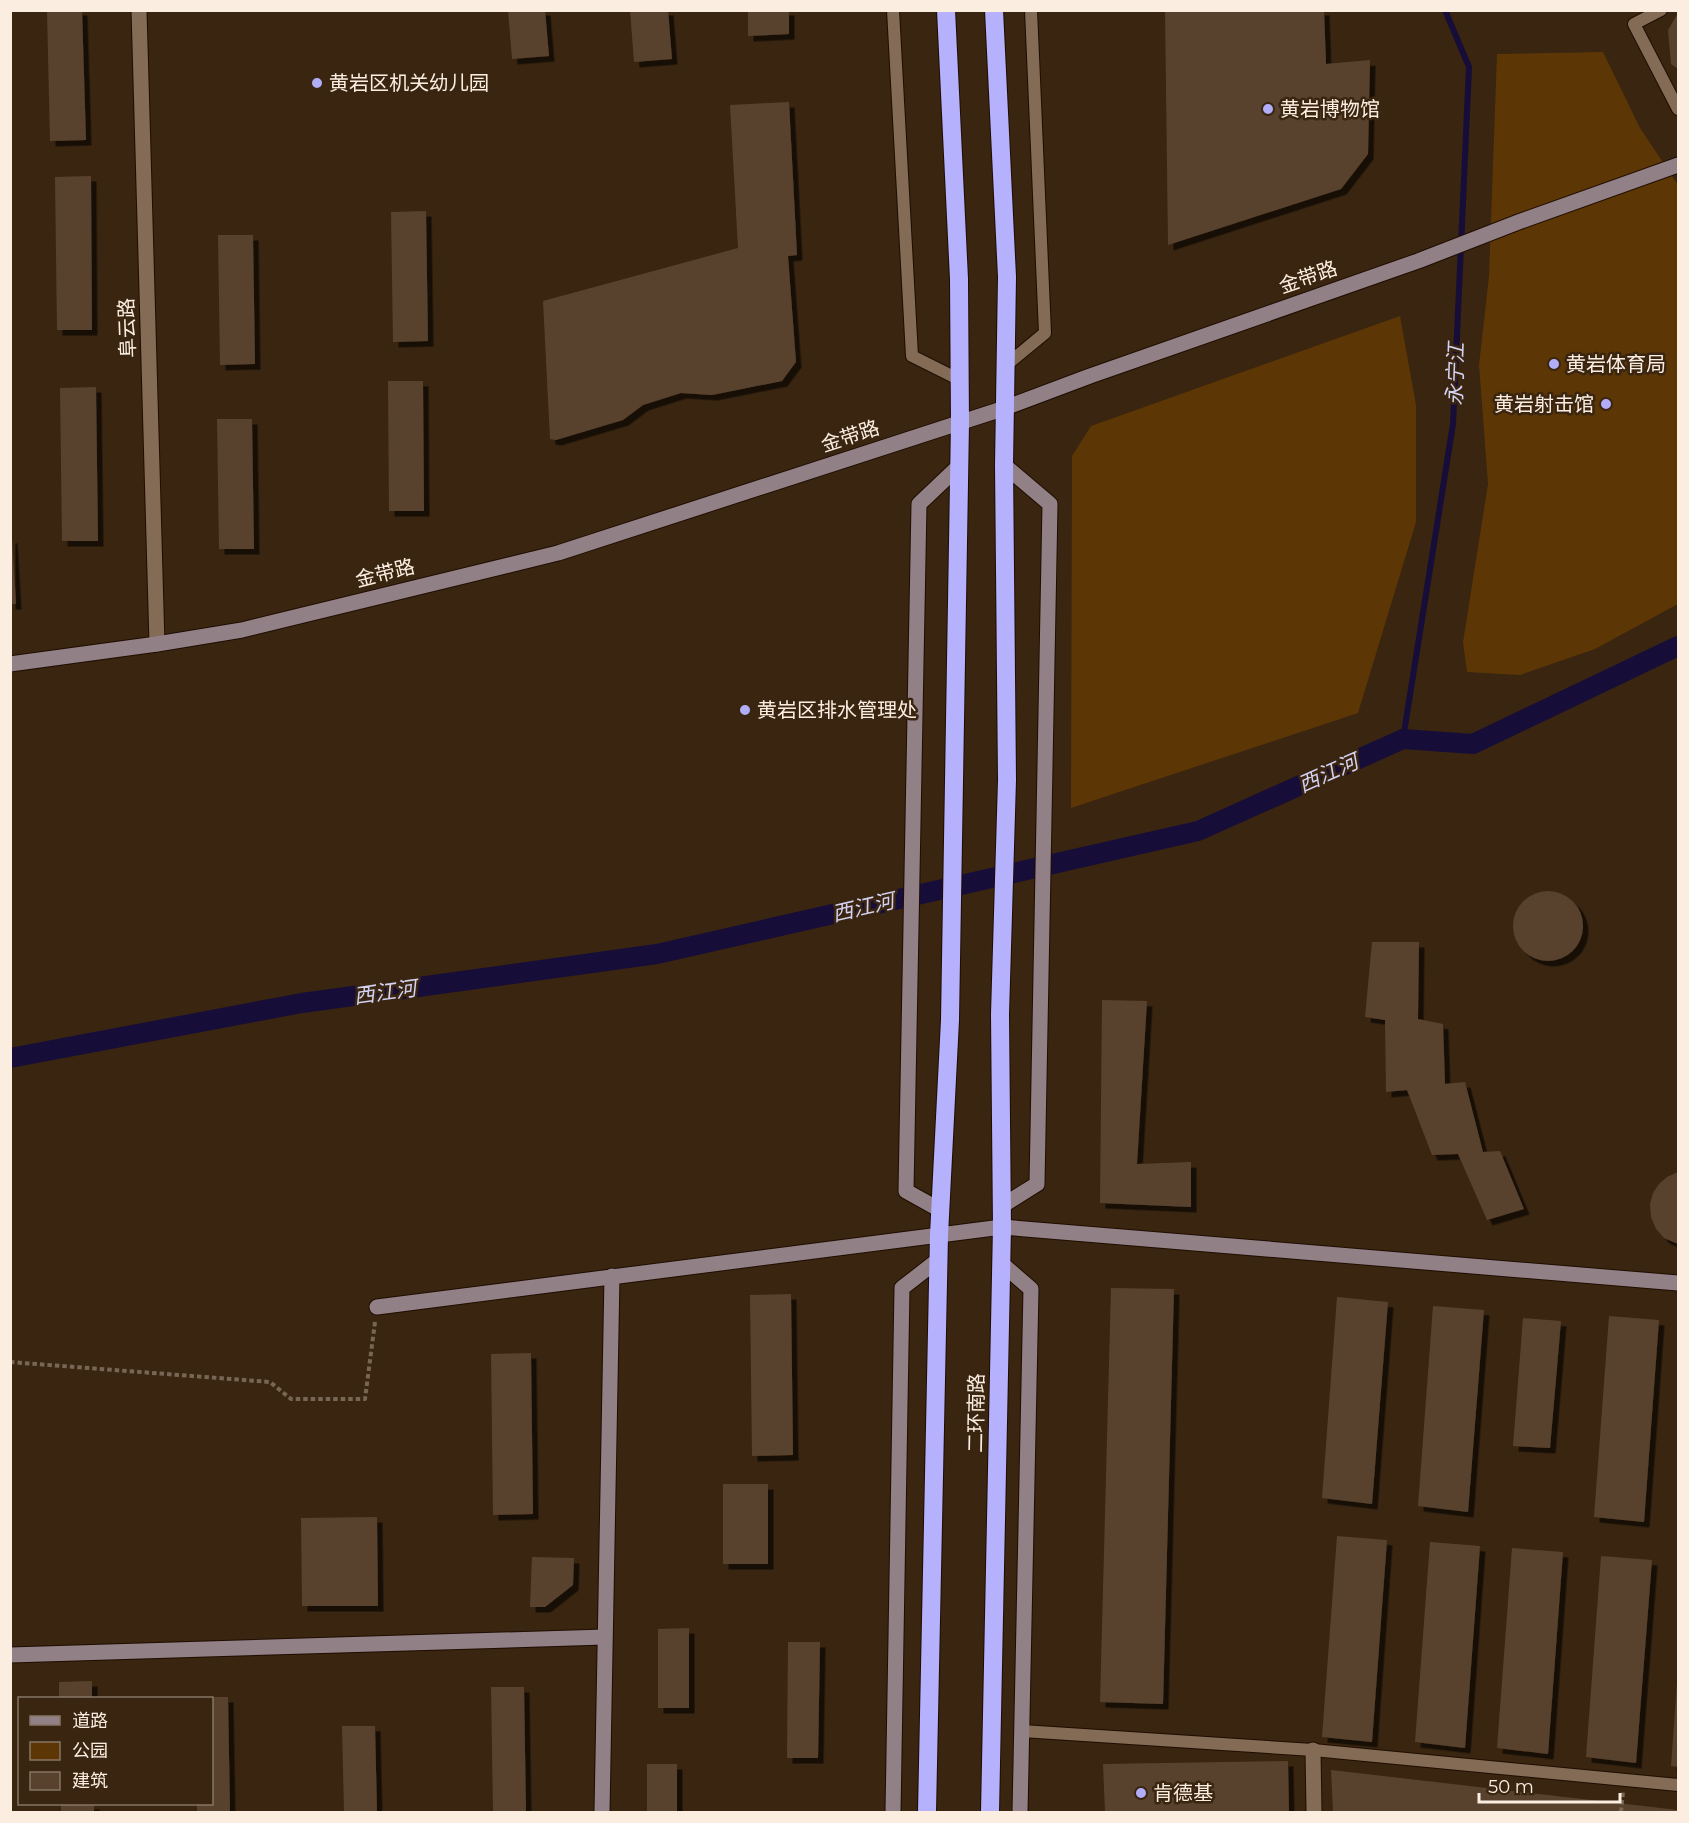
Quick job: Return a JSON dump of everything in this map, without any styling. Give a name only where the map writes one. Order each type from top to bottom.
[{"type":"highway","name":"二环南路","points":[[927,1812],[938,1260],[950,1020],[960,423],[959,279],[946,10]]},
{"type":"highway","name":"二环南路","points":[[990,1812],[1002,1227],[1000,1014],[1007,780],[1004,465],[1007,277],[994,10]]},
{"type":"street","name":"阜云路","points":[[139,10],[157,644]]},
{"type":"street","name":"金带路","points":[[10,664],[242,630],[558,553],[1005,408],[1418,261],[1521,221],[1678,165]]},
{"type":"street","points":[[1002,1206],[1037,1184],[1050,504],[1004,465]]},
{"type":"street","points":[[940,1210],[906,1191],[919,504],[958,467]]},
{"type":"street","points":[[376,1307],[1002,1227],[1678,1283]]},
{"type":"street","points":[[893,1812],[902,1288],[938,1260]]},
{"type":"street","points":[[1001,1263],[1031,1289],[1020,1812]]},
{"type":"street","points":[[603,1812],[612,1276]]},
{"type":"street","points":[[10,1655],[606,1637]]},
{"type":"street","points":[[1313,1750],[1314,1812]]},
{"type":"lane","points":[[893,10],[912,356],[960,380]]},
{"type":"lane","points":[[1005,366],[1045,333],[1031,10]]},
{"type":"lane","points":[[1661,10],[1634,24],[1678,109]]},
{"type":"lane","points":[[1022,1731],[1313,1750],[1678,1785]]},
{"type":"path","points":[[10,1362],[270,1382],[291,1399],[365,1399],[376,1307]]},
{"type":"green space","points":[[1603,52],[1640,128],[1678,185],[1678,604],[1595,649],[1520,675],[1467,672],[1463,642],[1488,484],[1479,365],[1489,276],[1497,54]]},
{"type":"green space","points":[[1400,316],[1416,405],[1416,522],[1358,713],[1071,808],[1072,456],[1091,426]]},
{"type":"building","points":[[47,10],[82,10],[86,140],[50,141]]},
{"type":"building","points":[[508,10],[545,10],[549,56],[512,59]]},
{"type":"building","points":[[630,10],[668,10],[672,59],[634,62]]},
{"type":"building","points":[[748,10],[789,10],[789,34],[748,36]]},
{"type":"building","name":"黄岩博物馆","points":[[1165,10],[1324,10],[1326,64],[1370,60],[1368,154],[1341,189],[1168,245]]},
{"type":"building","points":[[1678,13],[1678,69],[1671,64],[1668,30]]},
{"type":"building","points":[[789,102],[797,255],[788,256],[796,362],[782,381],[712,395],[681,393],[643,405],[623,420],[556,440],[550,439],[543,301],[738,248],[730,105]]},
{"type":"building","points":[[91,176],[92,330],[57,330],[55,177]]},
{"type":"building","points":[[426,211],[428,341],[393,342],[391,212]]},
{"type":"building","points":[[218,235],[253,235],[255,364],[220,365]]},
{"type":"building","points":[[388,381],[423,381],[424,511],[389,511]]},
{"type":"building","points":[[96,387],[98,541],[62,541],[60,388]]},
{"type":"building","points":[[217,419],[252,419],[254,549],[219,549]]},
{"type":"building","points":[[10,538],[12,538],[16,604],[10,604]]},
{"type":"building","points":[[1541,891],[1555,891],[1568,897],[1577,906],[1583,919],[1581,939],[1573,951],[1555,961],[1541,961],[1528,955],[1519,946],[1513,933],[1513,919],[1519,906],[1528,897]]},
{"type":"building","points":[[1372,942],[1419,942],[1418,1019],[1443,1024],[1445,1084],[1465,1082],[1483,1152],[1500,1151],[1524,1209],[1487,1220],[1458,1154],[1432,1155],[1407,1090],[1386,1092],[1385,1020],[1365,1017]]},
{"type":"building","points":[[1102,1000],[1147,1001],[1137,1164],[1191,1162],[1191,1207],[1100,1203]]},
{"type":"building","points":[[1678,1172],[1678,1244],[1664,1238],[1656,1229],[1651,1217],[1650,1204],[1659,1184]]},
{"type":"building","points":[[1111,1288],[1174,1289],[1163,1704],[1100,1702]]},
{"type":"building","points":[[791,1294],[793,1455],[752,1456],[750,1295]]},
{"type":"building","points":[[1337,1297],[1388,1302],[1372,1504],[1322,1498]]},
{"type":"building","points":[[1433,1306],[1484,1310],[1468,1512],[1418,1506]]},
{"type":"building","points":[[1609,1316],[1659,1320],[1644,1522],[1594,1517]]},
{"type":"building","points":[[1523,1318],[1561,1321],[1550,1448],[1513,1446]]},
{"type":"building","points":[[531,1353],[533,1514],[493,1515],[491,1354]]},
{"type":"building","points":[[723,1484],[768,1484],[768,1564],[723,1564]]},
{"type":"building","points":[[377,1517],[378,1606],[302,1606],[301,1518]]},
{"type":"building","points":[[1337,1536],[1387,1540],[1372,1742],[1322,1737]]},
{"type":"building","points":[[1430,1542],[1480,1546],[1465,1748],[1415,1742]]},
{"type":"building","points":[[1512,1548],[1563,1552],[1548,1754],[1497,1748]]},
{"type":"building","points":[[1601,1556],[1652,1560],[1636,1763],[1586,1757]]},
{"type":"building","points":[[532,1557],[574,1558],[573,1585],[545,1607],[530,1607]]},
{"type":"building","points":[[689,1628],[689,1708],[658,1708],[658,1629]]},
{"type":"building","points":[[788,1642],[820,1642],[818,1758],[787,1758]]},
{"type":"building","points":[[92,1681],[92,1697],[59,1697],[59,1682]]},
{"type":"building","points":[[1678,1683],[1678,1767],[1671,1766]]},
{"type":"building","points":[[491,1687],[524,1687],[526,1812],[493,1812]]},
{"type":"building","points":[[213,1697],[228,1697],[230,1812],[197,1812],[197,1805],[213,1805]]},
{"type":"building","points":[[342,1726],[375,1726],[377,1812],[344,1812]]},
{"type":"building","points":[[1288,1761],[1289,1812],[1105,1812],[1103,1764]]},
{"type":"building","points":[[647,1764],[677,1764],[677,1812],[647,1812]]},
{"type":"building","points":[[1331,1770],[1678,1810],[1678,1812],[1333,1812]]},
{"type":"building","points":[[61,1805],[94,1805],[94,1812],[61,1812]]},
{"type":"waterway","name":"永宁江","points":[[1403,739],[1453,424],[1469,67],[1445,10]]},
{"type":"waterway","name":"西江河","points":[[10,1058],[302,1003],[657,954],[1198,831],[1403,739],[1473,744],[1678,646]]},
{"type":"place","name":"黄岩区机关幼儿园","points":[[317,83]]},
{"type":"place","name":"黄岩博物馆","points":[[1268,109]]},
{"type":"place","name":"黄岩体育局","points":[[1554,364]]},
{"type":"place","name":"黄岩射击馆","points":[[1606,404]]},
{"type":"place","name":"黄岩区排水管理处","points":[[745,710]]},
{"type":"place","name":"肯德基","points":[[1141,1793]]}]
